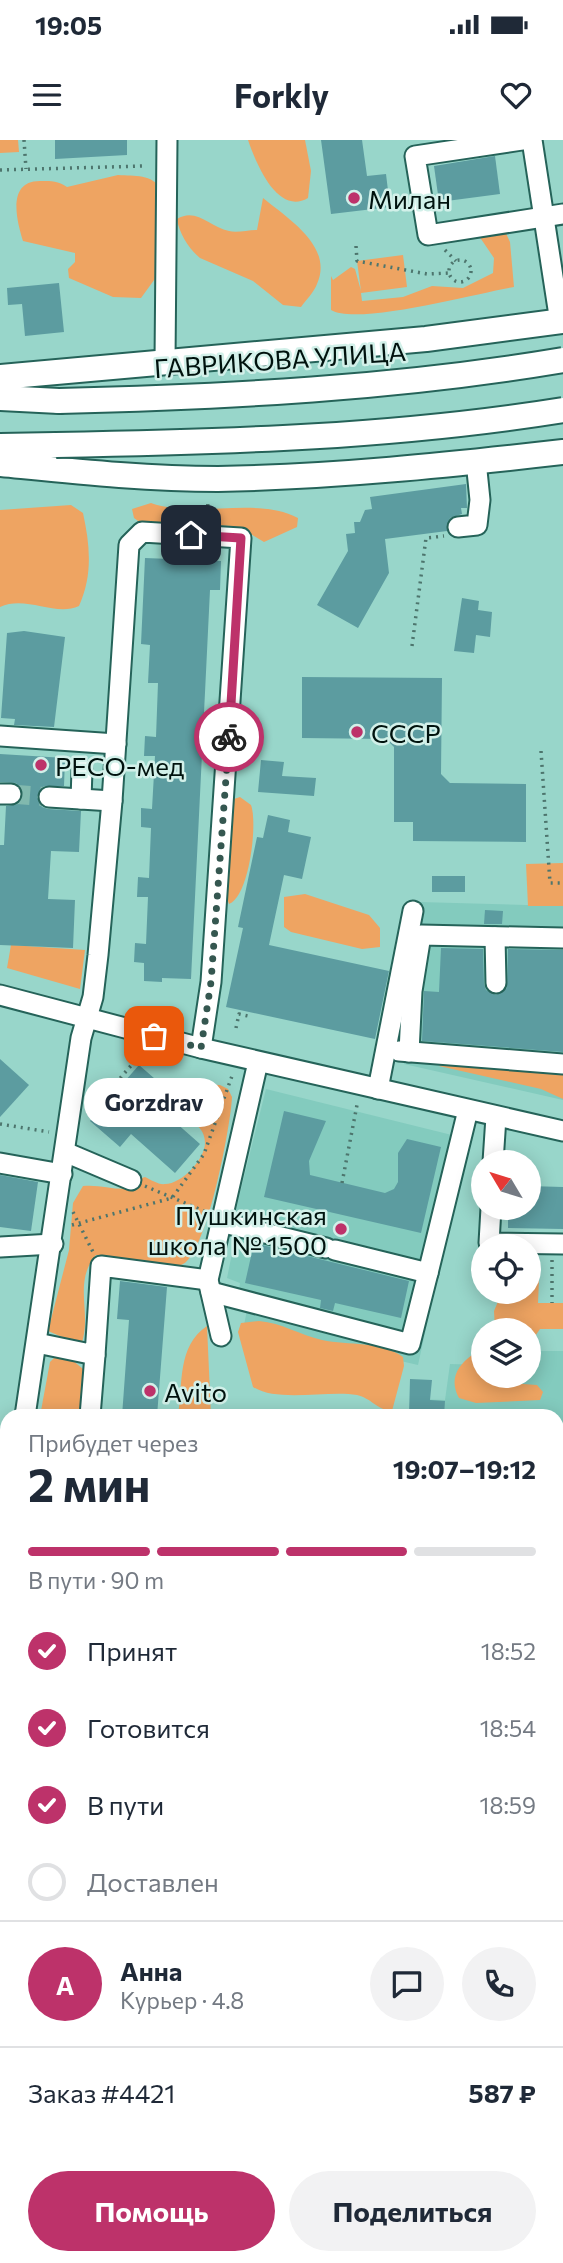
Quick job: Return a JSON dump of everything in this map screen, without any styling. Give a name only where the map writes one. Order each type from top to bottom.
[{"type":"main road","points":[[0,377],[426,339],[561,322]]},
{"type":"main road","name":"ГАВРИКОВА УЛИЦА","points":[[0,398],[59,401],[209,397],[503,370],[563,360]]},
{"type":"main road","points":[[0,446],[292,440],[503,420],[563,410]]},
{"type":"main road","points":[[0,464],[134,476],[216,479],[316,476],[563,452]]},
{"type":"street","points":[[165,362],[167,140]]},
{"type":"street","points":[[522,140],[415,156],[428,235],[553,215]]},
{"type":"street","points":[[531,140],[553,215],[561,322]]},
{"type":"street","points":[[451,532],[477,525],[480,500],[475,461]]},
{"type":"street","points":[[26,1409],[58,1236],[62,1174],[81,1038],[93,997],[112,801],[129,545],[142,532],[241,538],[211,982],[201,1048]]},
{"type":"street","points":[[0,736],[116,737]]},
{"type":"street","points":[[81,799],[82,770]]},
{"type":"street","points":[[49,797],[112,801]]},
{"type":"street","points":[[378,1089],[388,1051],[413,911]]},
{"type":"street","points":[[409,1052],[412,990],[421,934],[563,938]]},
{"type":"street","points":[[495,937],[496,983]]},
{"type":"street","points":[[0,995],[258,1062],[563,1131]]},
{"type":"street","points":[[388,1051],[563,1064]]},
{"type":"street","points":[[221,1336],[209,1286],[218,1219],[258,1062]]},
{"type":"street","points":[[91,1409],[101,1266],[209,1286],[410,1344],[468,1110]]},
{"type":"street","points":[[494,1150],[496,1117]]},
{"type":"street","points":[[65,1152],[131,1180]]},
{"type":"street","points":[[0,1163],[62,1174]]},
{"type":"street","points":[[218,1219],[429,1273]]},
{"type":"street","points":[[490,1220],[489,1243],[557,1244]]},
{"type":"street","points":[[0,1247],[58,1236]]},
{"type":"street","points":[[37,1343],[95,1355]]},
{"type":"path","points":[[24,140],[26,170]]},
{"type":"path","points":[[0,170],[144,166]]},
{"type":"path","points":[[356,246],[357,261],[427,274],[449,273],[459,282],[468,279],[471,270],[461,260],[452,263],[449,273]]},
{"type":"path","points":[[206,519],[208,499]]},
{"type":"path","points":[[412,646],[426,538],[451,532]]},
{"type":"path","points":[[541,751],[550,883],[563,883]]},
{"type":"path","points":[[236,1028],[239,1014],[248,1016],[249,1012]]},
{"type":"path","points":[[87,1116],[142,1053]]},
{"type":"path","points":[[58,1236],[78,1223],[172,1198],[204,1154],[232,1076]]},
{"type":"path","points":[[342,1183],[357,1105]]},
{"type":"path","points":[[171,1118],[177,1106]]},
{"type":"path","points":[[0,1124],[58,1133]]},
{"type":"path","points":[[131,1180],[218,1219]]},
{"type":"path","points":[[78,1223],[101,1266]]},
{"type":"path","points":[[552,1303],[557,1244]]},
{"type":"shaded area","points":[[0,140],[18,140],[19,152],[0,153]]},
{"type":"shaded area","points":[[248,140],[305,140],[311,171],[308,198],[297,202],[278,194],[262,173]]},
{"type":"shaded area","points":[[118,175],[148,178],[161,189],[157,276],[141,298],[113,297],[69,278],[68,269],[75,262],[75,253],[23,241],[18,222],[19,194],[30,182],[52,181],[67,187]]},
{"type":"shaded area","points":[[263,198],[305,234],[319,257],[321,270],[317,284],[301,307],[283,305],[253,281],[200,258],[188,245],[180,230],[177,219],[190,215],[229,231],[257,230]]},
{"type":"shaded area","points":[[504,229],[510,242],[514,287],[391,311],[345,314],[331,310],[331,276],[333,280],[351,267],[355,269],[361,291],[357,261],[403,255],[407,287],[361,293],[362,301],[403,297],[432,286],[463,288],[493,273],[494,258],[479,236]]},
{"type":"shaded area","points":[[151,503],[187,509],[264,509],[298,518],[297,527],[264,542],[233,526],[141,523],[134,518],[132,509]]},
{"type":"shaded area","points":[[71,505],[83,513],[89,548],[87,583],[79,606],[60,609],[20,603],[0,607],[0,510]]},
{"type":"shaded area","points":[[240,797],[251,805],[252,843],[247,875],[236,899],[229,904],[226,895],[234,799]]},
{"type":"shaded area","points":[[563,863],[563,906],[528,906],[526,864]]},
{"type":"shaded area","points":[[305,894],[369,915],[380,928],[380,947],[362,949],[291,932],[284,927],[284,897]]},
{"type":"shaded area","points":[[419,902],[563,906],[563,1100],[404,1064],[405,1047],[394,1046]]},
{"type":"shaded area","points":[[11,945],[85,950],[80,989],[7,968]]},
{"type":"shaded area","points":[[447,1061],[563,1072],[563,1099],[541,1089],[439,1066]]},
{"type":"shaded area","points":[[198,1084],[220,1085],[228,1089],[232,1097],[216,1189],[199,1240],[190,1257],[181,1265],[170,1267],[96,1255],[85,1277],[85,1322],[81,1345],[48,1331],[69,1250],[73,1203],[83,1186],[126,1189],[132,1188],[136,1180],[145,1177],[163,1184],[172,1183],[191,1170],[201,1156],[205,1143],[204,1135],[193,1121],[189,1108]]},
{"type":"shaded area","name":"Пушкинская школа № 1500","points":[[266,1089],[468,1139],[418,1365],[244,1325],[250,1295],[239,1291],[240,1283],[227,1278],[235,1239],[231,1231],[240,1222],[235,1213]]},
{"type":"shaded area","points":[[563,1303],[563,1329],[541,1329],[541,1318],[494,1318],[497,1304]]},
{"type":"shaded area","points":[[259,1321],[275,1324],[322,1340],[384,1348],[403,1357],[404,1366],[393,1409],[382,1408],[357,1395],[276,1394],[253,1387],[238,1332],[241,1323]]},
{"type":"shaded area","points":[[207,1326],[211,1409],[179,1409],[183,1366],[197,1334]]},
{"type":"shaded area","points":[[541,1351],[563,1351],[563,1409],[409,1409],[410,1399],[445,1400],[450,1364],[471,1365],[471,1388],[541,1388]]},
{"type":"shaded area","points":[[471,1356],[471,1388],[540,1388],[543,1392],[540,1400],[476,1403],[459,1398],[455,1379],[462,1364]]},
{"type":"shaded area","points":[[55,1357],[71,1359],[83,1369],[83,1409],[41,1409],[50,1362]]},
{"type":"building","points":[[55,140],[127,140],[127,155],[55,159]]},
{"type":"building","points":[[321,140],[362,140],[367,176],[386,174],[390,207],[331,214]]},
{"type":"building","points":[[495,156],[500,194],[439,202],[434,166]]},
{"type":"building","points":[[59,283],[64,332],[25,336],[22,304],[8,305],[7,288]]},
{"type":"building","points":[[466,484],[467,508],[461,508],[462,514],[450,518],[447,531],[385,539],[389,573],[358,628],[317,605],[348,551],[346,534],[355,533],[354,522],[360,522],[365,510],[372,509],[370,497]]},
{"type":"building","points":[[145,558],[221,561],[220,590],[210,590],[191,979],[162,978],[162,982],[144,981],[144,963],[134,962],[135,943],[146,944],[148,897],[137,897],[138,877],[149,878],[151,828],[141,827],[141,808],[152,809],[155,756],[144,756],[145,736],[156,737],[158,683],[148,683],[150,645],[141,644]]},
{"type":"building","points":[[462,598],[479,601],[478,610],[492,612],[490,637],[476,635],[474,653],[454,651]]},
{"type":"building","points":[[24,631],[65,637],[54,727],[14,725],[15,719],[1,718],[7,633]]},
{"type":"building","points":[[302,677],[442,678],[441,774],[450,783],[526,784],[526,842],[413,841],[413,822],[394,822],[394,747],[386,739],[302,738]]},
{"type":"building","points":[[0,754],[65,758],[64,786],[44,786],[37,797],[42,807],[48,809],[81,811],[79,852],[51,851],[48,899],[75,900],[73,948],[0,945],[0,845],[4,845],[6,806],[18,804],[23,795],[16,783],[0,782]]},
{"type":"building","points":[[261,760],[284,762],[282,776],[316,778],[314,796],[258,792]]},
{"type":"building","points":[[268,815],[290,820],[288,832],[311,837],[302,879],[284,875],[269,945],[389,971],[375,1039],[226,1007],[243,928],[238,927],[257,837],[263,838]]},
{"type":"building","points":[[432,876],[465,876],[465,892],[432,892]]},
{"type":"building","points":[[485,910],[503,911],[502,924],[484,924]]},
{"type":"building","points":[[441,948],[483,949],[484,984],[486,990],[496,995],[507,988],[508,949],[563,950],[563,1052],[422,1041],[424,991],[439,992]]},
{"type":"building","points":[[0,1059],[29,1085],[0,1117]]},
{"type":"building","points":[[139,1065],[170,1092],[158,1107],[200,1144],[175,1173],[131,1134],[120,1147],[90,1121]]},
{"type":"building","points":[[284,1111],[326,1121],[309,1161],[310,1175],[385,1193],[394,1189],[398,1182],[398,1153],[407,1139],[441,1147],[421,1233],[264,1197]]},
{"type":"building","points":[[0,1175],[38,1182],[31,1231],[0,1227]]},
{"type":"building","points":[[541,1186],[563,1187],[563,1229],[508,1228],[508,1220],[541,1220]]},
{"type":"building","points":[[254,1243],[409,1281],[401,1318],[335,1303],[333,1311],[320,1308],[321,1300],[245,1283]]},
{"type":"building","points":[[120,1281],[167,1287],[158,1409],[123,1409],[129,1320],[117,1319]]},
{"type":"building","points":[[410,1379],[432,1380],[430,1400],[445,1401],[444,1409],[409,1409]]},
{"type":"tunnel","points":[[11,794],[49,797]]},
{"type":"way so far","points":[[154,1036],[201,1048],[211,982],[229,737]]},
{"type":"place","name":"Милан","points":[[354,198]]},
{"type":"place","name":"СССР","points":[[357,732]]},
{"type":"place","name":"РЕСО-мед","points":[[41,765]]},
{"type":"place","name":"Gorzdrav","points":[[154,1036]]},
{"type":"place","name":"Пушкинская школа № 1500","points":[[341,1229]]},
{"type":"place","name":"Avito","points":[[150,1391]]},
{"type":"route","points":[[191,535],[241,538],[229,737]]}]
